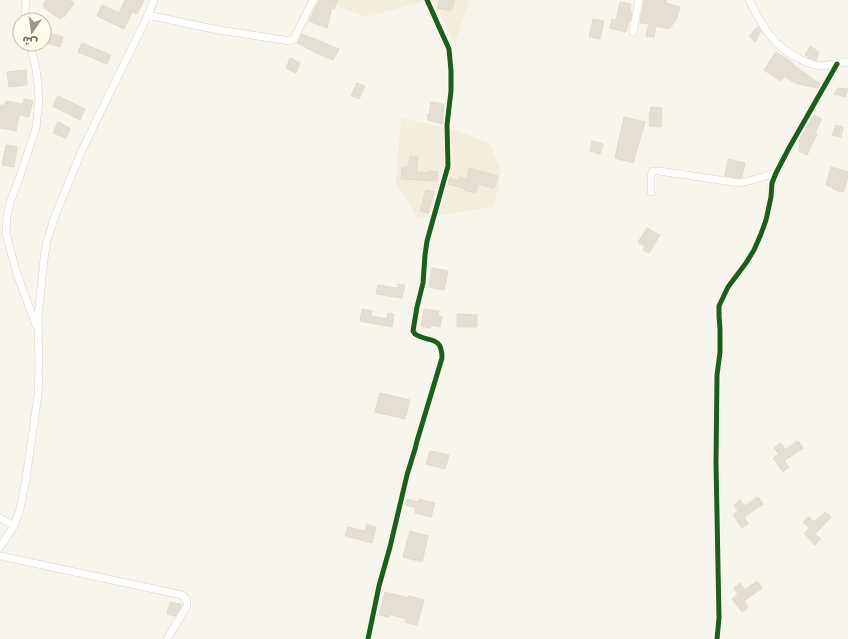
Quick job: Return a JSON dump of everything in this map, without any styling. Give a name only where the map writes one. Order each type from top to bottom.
[{"type":"street","points":[[25,12],[26,0]]},
{"type":"street","points":[[0,547],[14,526],[20,509],[26,479],[38,395],[38,317],[44,259],[55,216],[82,150],[154,0]]},
{"type":"street","points":[[148,15],[213,29],[290,41],[294,38],[313,0]]},
{"type":"street","points":[[368,639],[379,586],[407,475],[442,358],[442,350],[439,344],[433,340],[418,336],[415,334],[414,330],[417,307],[423,283],[427,241],[448,166],[447,125],[452,71],[449,49],[427,0]]},
{"type":"street","points":[[633,32],[639,0]]},
{"type":"street","points":[[749,0],[768,34],[778,45],[795,57],[810,64],[819,66],[848,62]]},
{"type":"street","points":[[32,52],[36,69],[38,91],[36,128],[19,179],[3,215],[6,234],[17,274],[38,332]]},
{"type":"street","points":[[718,639],[719,618],[716,463],[717,375],[720,352],[719,306],[728,287],[746,263],[759,239],[766,220],[771,198],[772,183],[776,173],[837,64]]},
{"type":"street","points":[[651,192],[651,175],[653,171],[739,183],[776,173]]},
{"type":"street","points":[[0,518],[14,526]]},
{"type":"street","points":[[0,556],[182,595],[186,598],[187,606],[167,639]]},
{"type":"shaded area","points":[[339,0],[429,0],[366,17],[337,6]]},
{"type":"shaded area","points":[[433,0],[469,0],[455,44]]},
{"type":"shaded area","points":[[401,118],[455,130],[490,144],[501,171],[494,207],[418,218],[396,183]]},
{"type":"building","points":[[47,0],[69,0],[74,3],[64,17],[62,16],[60,19],[52,12],[44,8],[44,2]]},
{"type":"building","points":[[125,0],[144,0],[137,14],[132,12],[124,29],[97,16],[102,5],[119,13]]},
{"type":"building","points":[[319,0],[338,0],[334,9],[332,8],[327,28],[309,21]]},
{"type":"building","points":[[440,0],[455,0],[451,11],[437,8]]},
{"type":"building","points":[[644,0],[666,0],[666,3],[680,7],[676,20],[669,29],[656,26],[654,37],[646,36],[649,24],[640,23]]},
{"type":"building","points":[[620,2],[631,4],[630,11],[632,12],[626,32],[610,28],[612,19],[616,20]]},
{"type":"building","points":[[593,19],[604,21],[600,39],[589,37]]},
{"type":"building","points":[[758,26],[761,31],[755,42],[749,36]]},
{"type":"building","points":[[52,34],[63,37],[60,47],[52,44]]},
{"type":"building","points":[[302,34],[339,49],[333,60],[297,43]]},
{"type":"building","points":[[82,43],[111,55],[107,64],[78,52]]},
{"type":"building","points":[[810,46],[819,52],[816,60],[805,55]]},
{"type":"building","points":[[776,52],[820,84],[817,88],[795,83],[784,76],[781,81],[764,70]]},
{"type":"building","points":[[290,58],[300,63],[296,73],[286,68]]},
{"type":"building","points":[[26,70],[27,85],[9,87],[7,72]]},
{"type":"building","points":[[357,83],[365,86],[359,99],[351,96]]},
{"type":"building","points":[[838,88],[848,89],[845,97],[834,94]]},
{"type":"building","points":[[58,96],[85,109],[80,120],[53,106]]},
{"type":"building","points":[[24,99],[33,101],[29,117],[19,115],[16,131],[0,128],[1,105],[5,105],[6,101],[23,104]]},
{"type":"building","points":[[431,102],[444,104],[442,124],[428,120],[427,114],[429,115]]},
{"type":"building","points":[[651,107],[662,108],[661,127],[650,126],[649,116]]},
{"type":"building","points":[[814,115],[822,119],[807,155],[799,151],[799,141]]},
{"type":"building","points":[[624,117],[645,122],[633,163],[615,158]]},
{"type":"building","points":[[58,122],[70,128],[66,138],[53,133]]},
{"type":"building","points":[[836,125],[843,127],[841,137],[832,135]]},
{"type":"building","points":[[592,141],[603,144],[600,154],[590,151]]},
{"type":"building","points":[[6,145],[17,147],[14,167],[2,165]]},
{"type":"building","points":[[410,156],[418,157],[416,172],[438,172],[437,181],[401,179],[402,167],[408,167]]},
{"type":"building","points":[[728,159],[745,163],[742,177],[725,176]]},
{"type":"building","points":[[831,167],[848,172],[848,180],[844,191],[842,192],[826,185]]},
{"type":"building","points":[[469,168],[498,176],[494,188],[478,184],[476,193],[448,184],[450,178],[459,181],[460,177],[467,179]]},
{"type":"building","points":[[426,190],[434,192],[428,213],[420,211]]},
{"type":"building","points":[[647,228],[660,235],[649,253],[643,250],[645,246],[638,242]]},
{"type":"building","points":[[432,268],[448,271],[444,290],[429,287]]},
{"type":"building","points":[[398,284],[405,285],[402,298],[376,294],[378,285],[397,288]]},
{"type":"building","points":[[362,309],[372,311],[371,316],[387,319],[388,313],[394,314],[392,327],[360,321]]},
{"type":"building","points":[[424,309],[439,311],[438,316],[442,317],[440,327],[431,325],[430,328],[421,326]]},
{"type":"building","points":[[457,314],[477,315],[477,327],[457,327]]},
{"type":"building","points":[[380,393],[410,400],[405,419],[375,412]]},
{"type":"building","points":[[798,441],[803,448],[784,461],[789,467],[783,472],[773,458],[779,454],[774,448],[781,443],[785,450]]},
{"type":"building","points":[[430,451],[449,455],[445,469],[426,464]]},
{"type":"building","points":[[758,497],[763,504],[744,517],[748,524],[742,528],[733,515],[738,511],[734,505],[740,500],[745,506]]},
{"type":"building","points":[[407,499],[418,502],[419,499],[435,503],[431,517],[415,513],[416,508],[405,505]]},
{"type":"building","points":[[825,512],[831,517],[815,534],[821,539],[815,545],[804,533],[809,528],[803,522],[809,517],[814,522]]},
{"type":"building","points":[[367,524],[376,527],[372,543],[345,536],[348,527],[365,531]]},
{"type":"building","points":[[410,531],[428,536],[422,562],[403,557]]},
{"type":"building","points":[[757,581],[762,588],[744,601],[748,607],[742,612],[732,599],[738,594],[734,588],[740,583],[745,590]]},
{"type":"building","points":[[385,592],[408,598],[409,596],[424,600],[417,625],[405,622],[406,619],[389,614],[389,617],[379,615]]},
{"type":"building","points":[[170,602],[181,604],[181,607],[175,616],[167,614]]},
{"type":"cycle path","points":[[368,639],[379,586],[407,475],[442,358],[440,346],[437,343],[420,337],[413,331],[423,283],[427,241],[448,166],[447,125],[451,91],[449,49],[427,0]]},
{"type":"cycle path","points":[[717,639],[719,618],[716,463],[717,375],[720,352],[719,306],[728,287],[754,250],[761,234],[766,220],[771,197],[772,183],[776,173],[837,64]]}]
